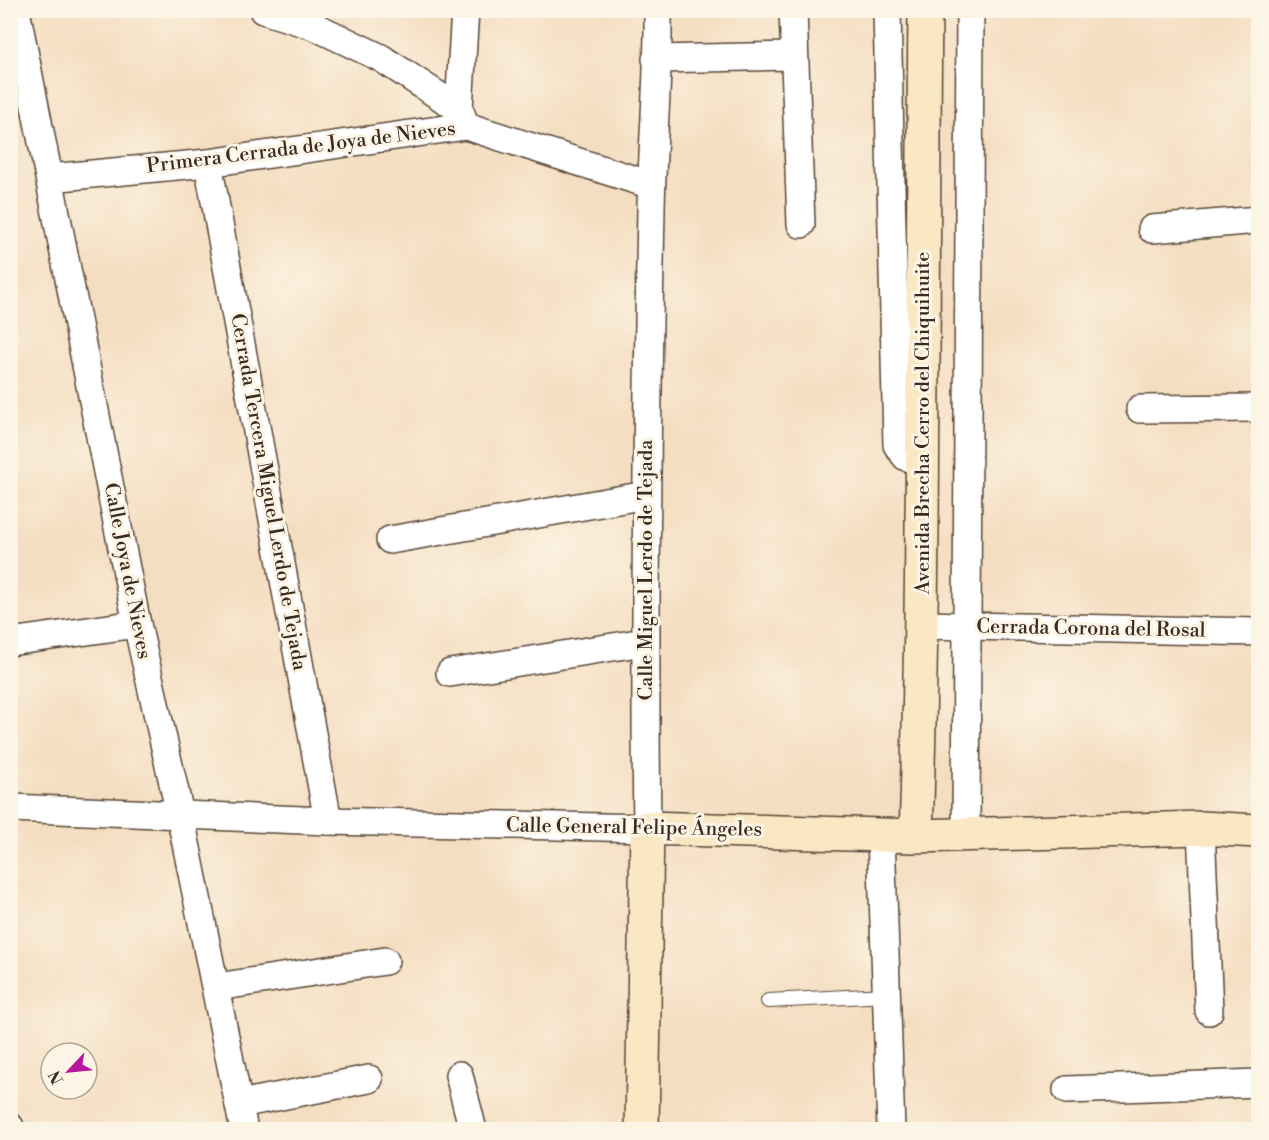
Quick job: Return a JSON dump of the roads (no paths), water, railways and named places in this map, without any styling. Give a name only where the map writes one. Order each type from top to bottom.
[{"type":"street","name":"Calle Joya de Nieves","points":[[16,10],[137,624],[180,814],[242,1117]]},
{"type":"street","points":[[263,10],[314,18],[381,58],[463,118]]},
{"type":"street","points":[[463,118],[465,10]]},
{"type":"street","name":"Calle Miguel Lerdo de Tejada","points":[[642,1130],[647,828],[644,642],[646,495],[651,185],[658,10]]},
{"type":"street","points":[[793,10],[801,224]]},
{"type":"street","points":[[887,10],[897,445],[906,457],[921,462]]},
{"type":"street","name":"Avenida Brecha Cerro del Chiquihuite","points":[[916,836],[923,625],[921,462],[925,10]]},
{"type":"street","points":[[966,835],[970,10]]},
{"type":"street","points":[[656,59],[794,56]]},
{"type":"street","name":"Primera Cerrada de Joya de Nieves","points":[[50,178],[208,163],[463,118],[651,185]]},
{"type":"street","name":"Cerrada Tercera Miguel Lerdo de Tejada","points":[[208,163],[328,821]]},
{"type":"street","points":[[1152,229],[1258,220]]},
{"type":"street","points":[[1140,409],[1258,408]]},
{"type":"street","points":[[390,540],[646,495]]},
{"type":"street","points":[[10,642],[137,624]]},
{"type":"street","name":"Cerrada Corona del Rosal","points":[[923,625],[1258,632]]},
{"type":"street","points":[[450,673],[644,642]]},
{"type":"street","name":"Calle General Felipe Ángeles","points":[[10,808],[328,821],[916,836],[1201,828],[1258,831]]},
{"type":"street","points":[[1201,828],[1209,1011]]},
{"type":"street","points":[[881,835],[891,1130]]},
{"type":"street","points":[[216,987],[385,961]]},
{"type":"street","points":[[459,1075],[473,1130]]},
{"type":"street","points":[[242,1117],[369,1079]]},
{"type":"street","points":[[1067,1090],[1258,1083]]},
{"type":"lane","points":[[768,1001],[887,995]]}]
